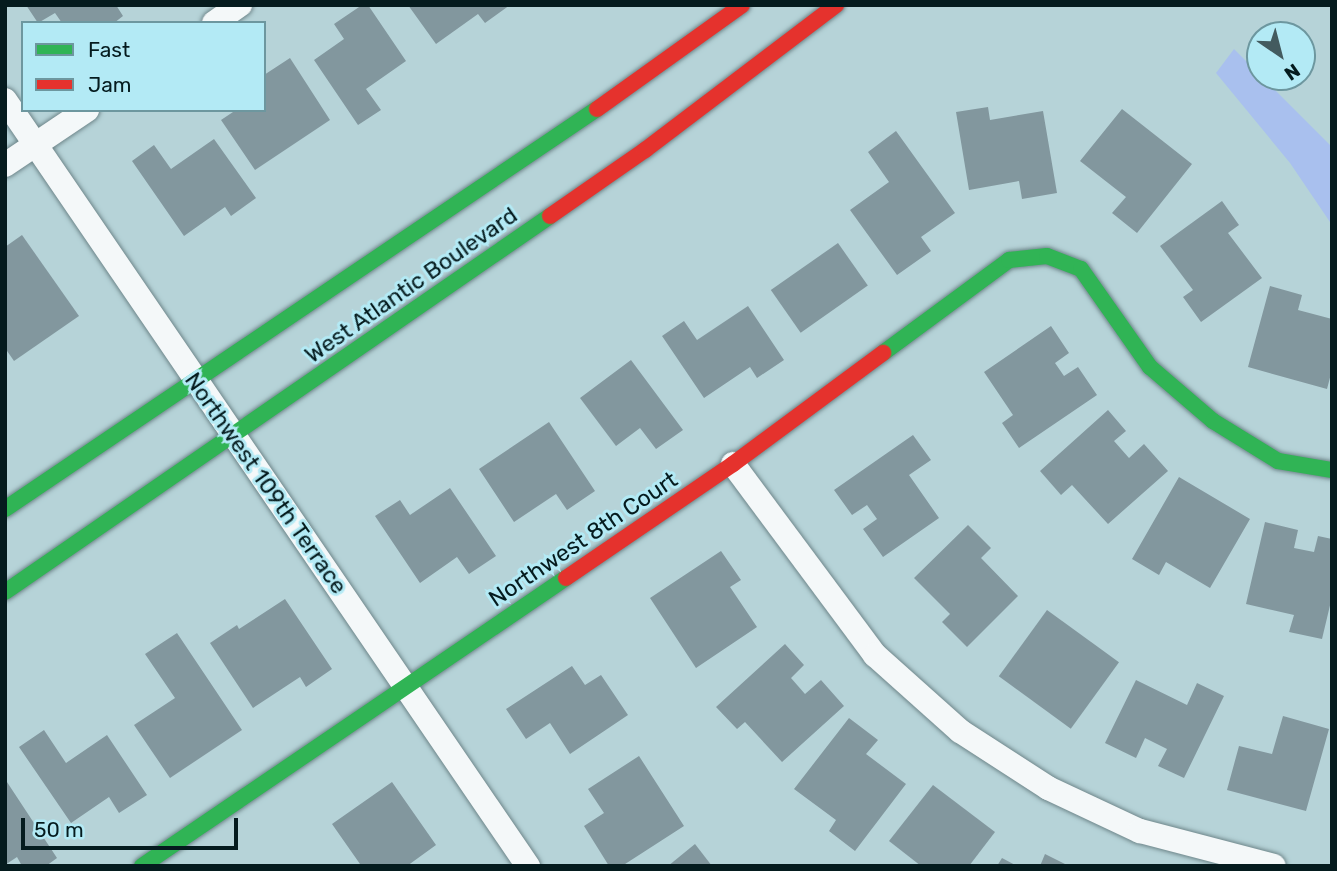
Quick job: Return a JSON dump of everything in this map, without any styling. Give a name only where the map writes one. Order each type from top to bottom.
[{"type":"main road","name":"West Atlantic Boulevard","points":[[5,509],[537,152],[742,5]]},
{"type":"main road","name":"West Atlantic Boulevard","points":[[5,592],[645,150],[836,5]]},
{"type":"main road","name":"Northwest 8th Court","points":[[142,866],[733,464],[1009,260],[1047,256],[1081,269],[1150,367],[1213,421],[1278,461],[1332,470]]},
{"type":"street","points":[[217,21],[240,5]]},
{"type":"street","name":"Northwest 109th Terrace","points":[[5,100],[528,866]]},
{"type":"street","points":[[5,165],[83,112]]},
{"type":"street","points":[[733,464],[875,655],[960,731],[1048,788],[1140,831],[1274,866]]},
{"type":"water","points":[[1234,49],[1246,61],[1246,91],[1276,91],[1332,147],[1332,225],[1290,163],[1216,73]]},
{"type":"building","points":[[26,5],[116,5],[123,16],[117,21],[61,21],[55,13],[37,21]]},
{"type":"building","points":[[362,5],[368,5],[406,61],[366,89],[381,110],[358,125],[314,60],[344,39],[334,24]]},
{"type":"building","points":[[408,5],[510,5],[485,23],[478,14],[436,44]]},
{"type":"building","points":[[290,58],[330,120],[255,170],[221,120],[233,112],[266,112],[266,74]]},
{"type":"building","points":[[988,107],[990,120],[1043,111],[1057,193],[1022,199],[1019,181],[969,190],[956,112]]},
{"type":"building","points":[[1122,109],[1192,164],[1137,233],[1112,213],[1126,197],[1080,161]]},
{"type":"building","points":[[896,131],[955,213],[921,237],[931,251],[897,275],[850,210],[889,182],[868,152]]},
{"type":"building","points":[[214,139],[256,198],[231,216],[225,207],[184,236],[132,161],[154,145],[171,169]]},
{"type":"building","points":[[1222,201],[1239,225],[1228,233],[1262,278],[1201,322],[1183,297],[1193,290],[1160,246]]},
{"type":"building","points":[[22,235],[79,316],[14,361],[5,348],[5,247]]},
{"type":"building","points":[[838,243],[868,286],[801,333],[771,290]]},
{"type":"building","points":[[1270,286],[1302,295],[1298,310],[1332,319],[1332,370],[1327,389],[1248,367]]},
{"type":"building","points":[[748,306],[784,360],[757,378],[750,367],[704,398],[662,336],[684,321],[697,340]]},
{"type":"building","points":[[1051,326],[1069,353],[1055,363],[1064,376],[1078,367],[1097,395],[1019,448],[1002,423],[1013,415],[984,372]]},
{"type":"building","points":[[631,360],[683,430],[656,449],[640,428],[616,446],[580,398]]},
{"type":"building","points":[[1108,410],[1126,431],[1114,441],[1129,458],[1144,444],[1168,471],[1108,524],[1072,485],[1061,495],[1040,471]]},
{"type":"building","points":[[549,422],[595,491],[567,510],[556,494],[514,522],[479,469]]},
{"type":"building","points":[[913,435],[931,460],[909,475],[939,518],[883,557],[863,529],[877,519],[867,505],[852,515],[834,490]]},
{"type":"building","points":[[1179,477],[1250,519],[1210,588],[1166,562],[1159,575],[1132,559]]},
{"type":"building","points":[[450,488],[496,556],[469,574],[457,557],[420,583],[375,516],[400,500],[410,515]]},
{"type":"building","points":[[1265,522],[1298,530],[1294,548],[1314,552],[1318,536],[1332,539],[1332,597],[1322,639],[1289,632],[1294,615],[1246,604]]},
{"type":"building","points":[[968,525],[991,548],[981,558],[1018,596],[967,647],[942,622],[950,614],[914,578]]},
{"type":"building","points":[[721,551],[741,580],[730,587],[757,627],[696,668],[650,598]]},
{"type":"building","points":[[285,599],[332,669],[306,687],[300,677],[253,708],[210,643],[237,625],[239,629]]},
{"type":"building","points":[[1047,610],[1119,662],[1071,729],[999,676]]},
{"type":"building","points":[[177,633],[242,730],[170,778],[134,725],[175,698],[145,654]]},
{"type":"building","points":[[785,644],[804,665],[791,678],[805,694],[821,680],[844,706],[782,762],[745,722],[737,729],[716,707]]},
{"type":"building","points":[[572,666],[585,685],[601,675],[628,715],[570,754],[550,723],[526,739],[506,709]]},
{"type":"building","points":[[1136,680],[1187,705],[1197,683],[1224,696],[1184,778],[1158,766],[1167,749],[1145,738],[1136,758],[1105,743]]},
{"type":"building","points":[[1283,716],[1329,729],[1306,811],[1227,790],[1239,746],[1272,754]]},
{"type":"building","points":[[849,718],[878,740],[866,754],[906,784],[855,851],[829,831],[836,820],[794,789]]},
{"type":"building","points":[[44,730],[66,763],[107,735],[147,795],[119,813],[109,797],[71,823],[19,747]]},
{"type":"building","points":[[639,756],[684,826],[622,866],[609,866],[584,826],[604,813],[588,789]]},
{"type":"building","points":[[5,779],[57,858],[46,866],[22,866],[17,857],[5,865]]},
{"type":"building","points":[[392,782],[436,845],[407,866],[357,866],[360,864],[332,824]]},
{"type":"building","points":[[933,785],[995,832],[969,866],[921,866],[889,841]]},
{"type":"building","points":[[695,844],[712,866],[668,866]]},
{"type":"building","points":[[1045,854],[1069,866],[1040,866]]},
{"type":"building","points":[[1002,858],[1017,866],[997,866]]},
{"type":"traffic: fast","points":[[5,509],[597,109]]},
{"type":"traffic: fast","points":[[5,592],[550,216]]},
{"type":"traffic: fast","points":[[883,353],[1009,260],[1047,256],[1081,269],[1150,367],[1213,421],[1278,461],[1332,470]]},
{"type":"traffic: fast","points":[[142,866],[566,578]]},
{"type":"traffic: jam","points":[[597,109],[742,5]]},
{"type":"traffic: jam","points":[[550,216],[645,150],[836,5]]},
{"type":"traffic: jam","points":[[566,578],[733,464],[883,353]]}]
